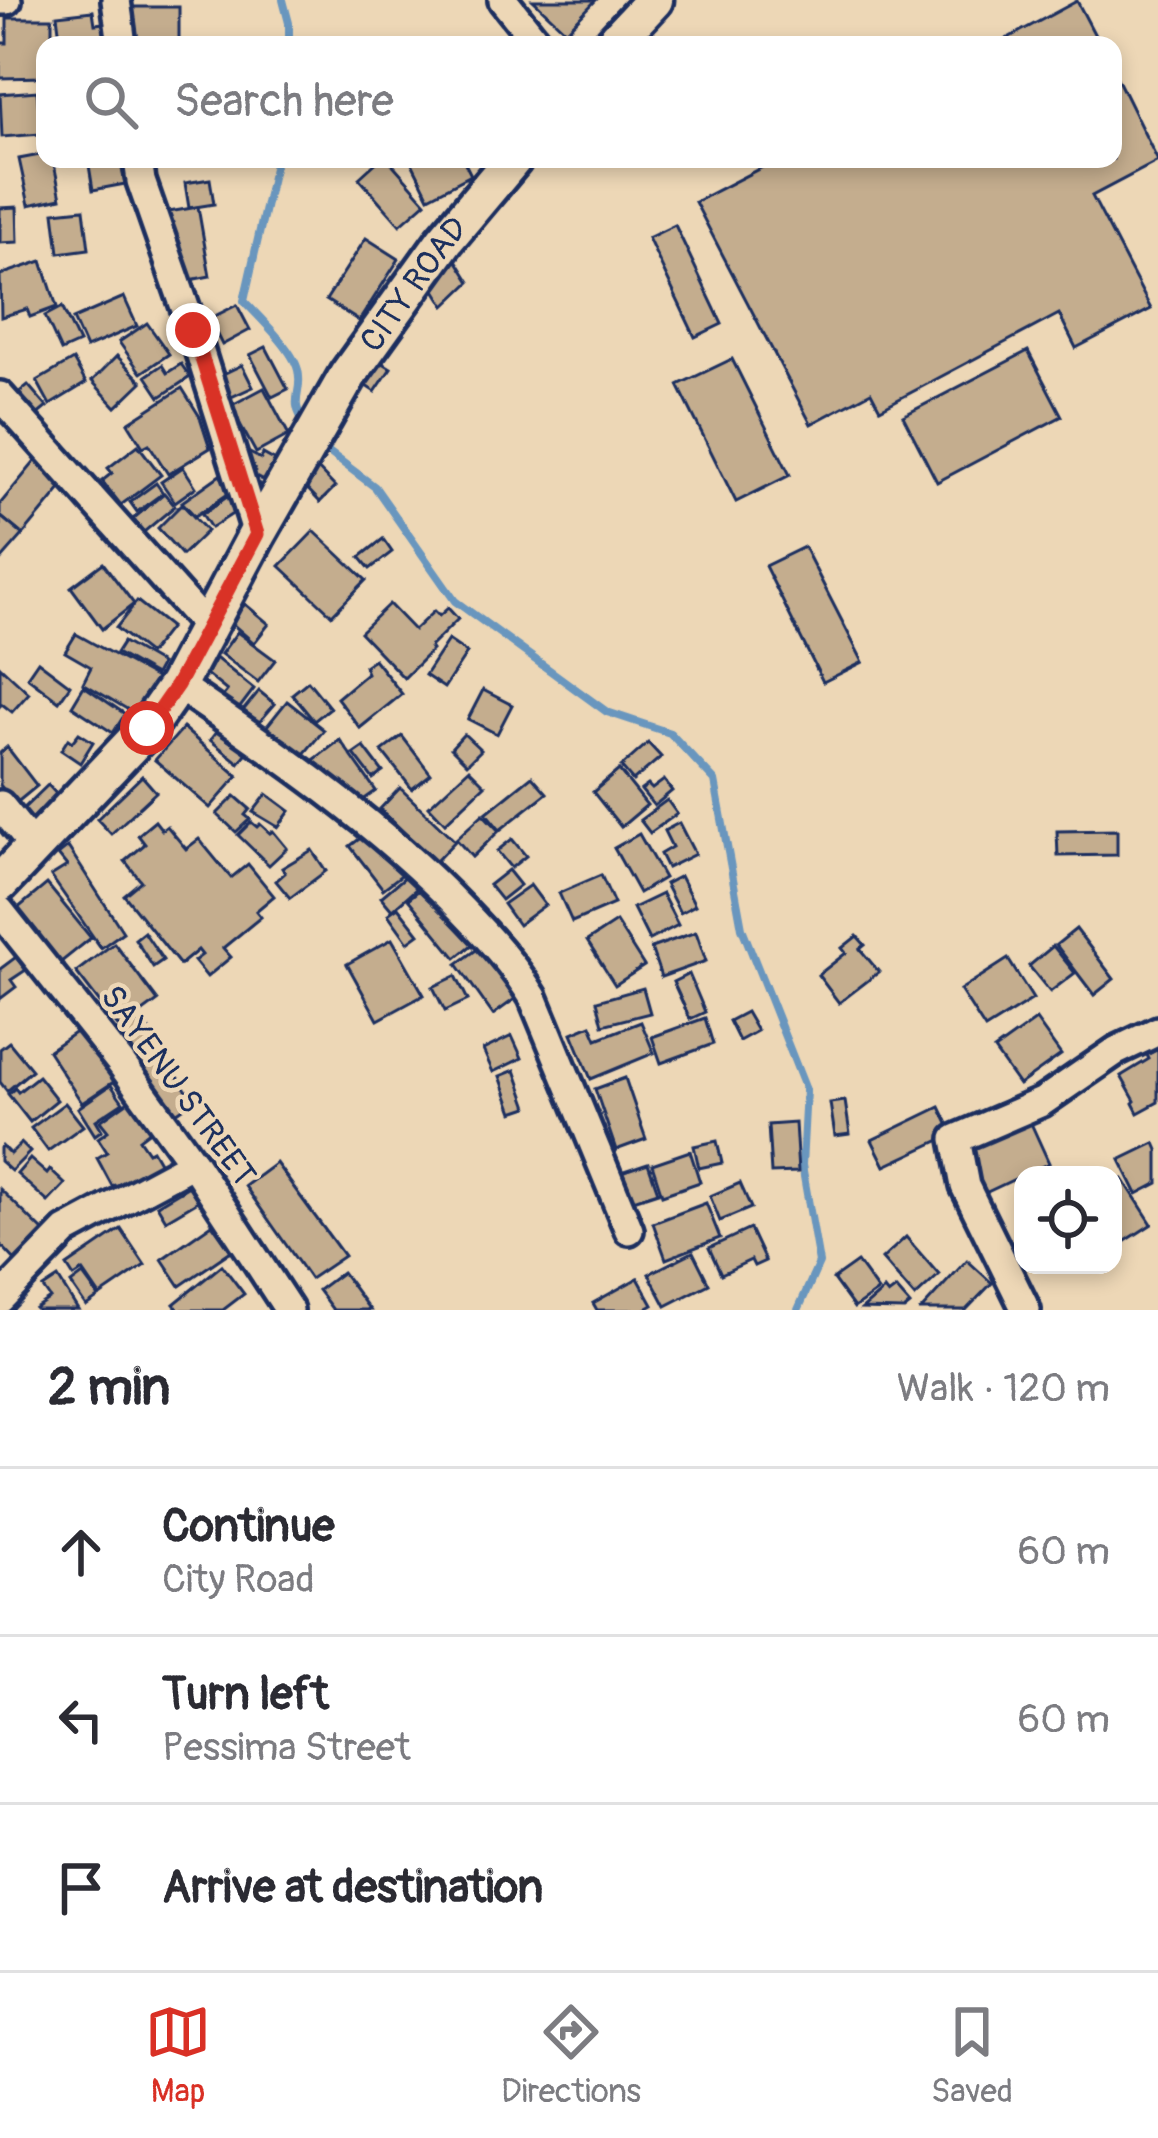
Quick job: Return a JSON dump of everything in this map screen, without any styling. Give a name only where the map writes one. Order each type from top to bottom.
[{"type":"main road","points":[[620,36],[654,0]]},
{"type":"main road","name":"CITY ROAD","points":[[257,534],[348,375],[431,259],[506,168]]},
{"type":"main road","points":[[0,883],[147,728],[177,685],[257,534]]},
{"type":"street","points":[[116,0],[121,36]]},
{"type":"street","points":[[503,0],[532,36]]},
{"type":"street","points":[[139,168],[257,534]]},
{"type":"street","points":[[0,396],[206,626]]},
{"type":"street","points":[[177,685],[358,815],[425,871],[512,962],[533,997],[629,1230]]},
{"type":"street","points":[[0,805],[34,847]]},
{"type":"street","name":"SAYENU STREET","points":[[0,911],[193,1162],[289,1310]]},
{"type":"street","points":[[1026,1310],[965,1186],[956,1139],[1042,1102],[1116,1051],[1158,1031]]},
{"type":"street","points":[[0,1299],[66,1232],[193,1162]]},
{"type":"building","points":[[533,0],[596,0],[566,31]]},
{"type":"building","points":[[1077,1],[1095,36],[1012,36]]},
{"type":"building","points":[[125,7],[179,7],[179,36],[125,36]]},
{"type":"building","points":[[93,11],[95,24],[104,23],[106,36],[60,36],[57,15]]},
{"type":"building","points":[[7,18],[52,18],[52,36],[36,36],[36,77],[0,78],[0,43],[7,43]]},
{"type":"building","points":[[1122,88],[1158,161],[1092,196],[1151,309],[1076,348],[1059,314],[880,409],[871,392],[811,424],[695,202],[761,168],[1122,168]]},
{"type":"building","points":[[36,91],[36,134],[2,137],[0,94]]},
{"type":"building","points":[[36,156],[36,168],[55,168],[61,198],[29,205],[19,159]]},
{"type":"building","points":[[89,168],[122,168],[125,184],[93,190]]},
{"type":"building","points":[[370,168],[396,168],[426,202],[400,225],[359,178]]},
{"type":"building","points":[[414,168],[468,168],[471,175],[429,197]]},
{"type":"building","points":[[210,179],[214,204],[189,208],[185,183]]},
{"type":"building","points":[[17,207],[18,242],[0,243],[0,208]]},
{"type":"building","points":[[198,207],[210,276],[170,284],[157,214]]},
{"type":"building","points":[[84,209],[89,249],[59,253],[54,212]]},
{"type":"building","points":[[675,225],[722,324],[695,337],[648,238]]},
{"type":"building","points":[[366,238],[399,259],[359,321],[326,300]]},
{"type":"building","points":[[446,244],[470,282],[445,306],[418,262]]},
{"type":"building","points":[[42,261],[57,307],[30,317],[27,309],[1,317],[0,275]]},
{"type":"building","points":[[124,297],[137,326],[86,348],[73,319]]},
{"type":"building","points":[[237,305],[250,330],[222,345],[209,319]]},
{"type":"building","points":[[62,307],[79,343],[61,351],[45,316]]},
{"type":"building","points":[[147,323],[169,354],[141,373],[119,342]]},
{"type":"building","points":[[266,347],[288,389],[272,397],[250,355]]},
{"type":"building","points":[[1028,351],[1062,416],[937,482],[903,416]]},
{"type":"building","points":[[117,356],[142,382],[116,407],[92,381]]},
{"type":"building","points":[[375,358],[391,368],[375,392],[360,382]]},
{"type":"building","points":[[732,359],[790,475],[736,502],[678,385]]},
{"type":"building","points":[[73,360],[86,383],[50,405],[37,381]]},
{"type":"building","points":[[181,364],[190,377],[160,397],[146,376],[162,365],[167,373]]},
{"type":"building","points":[[242,365],[253,387],[229,398],[219,376]]},
{"type":"building","points":[[28,385],[47,407],[36,416],[17,394]]},
{"type":"building","points":[[182,388],[200,417],[210,448],[168,474],[128,423]]},
{"type":"building","points":[[264,388],[289,435],[256,453],[230,406]]},
{"type":"building","points":[[138,445],[161,475],[121,505],[102,481],[112,473],[108,468]]},
{"type":"building","points":[[246,451],[281,464],[270,484],[240,462]]},
{"type":"building","points":[[37,459],[66,483],[23,535],[0,516],[0,504]]},
{"type":"building","points":[[313,464],[335,487],[320,502],[298,479]]},
{"type":"building","points":[[183,467],[196,487],[175,502],[161,482]]},
{"type":"building","points":[[220,475],[231,492],[195,516],[182,502]]},
{"type":"building","points":[[156,483],[163,493],[137,512],[130,502]]},
{"type":"building","points":[[164,493],[175,506],[144,532],[133,519]]},
{"type":"building","points":[[230,495],[240,509],[211,528],[202,514]]},
{"type":"building","points":[[182,504],[207,531],[182,555],[158,528]]},
{"type":"building","points":[[0,516],[23,535],[0,561]]},
{"type":"building","points":[[314,531],[366,580],[332,615],[280,566]]},
{"type":"building","points":[[383,539],[392,552],[370,569],[360,557]]},
{"type":"building","points":[[804,547],[863,662],[823,682],[765,566]]},
{"type":"building","points":[[103,563],[134,604],[102,629],[71,587]]},
{"type":"building","points":[[137,601],[170,627],[149,654],[116,628]]},
{"type":"building","points":[[245,604],[269,624],[254,643],[230,622]]},
{"type":"building","points":[[389,604],[414,630],[434,611],[439,616],[448,608],[458,619],[404,678],[360,632]]},
{"type":"building","points":[[237,632],[275,660],[258,682],[221,654]]},
{"type":"building","points":[[76,634],[158,679],[137,715],[83,683],[91,667],[65,652]]},
{"type":"building","points":[[448,640],[467,653],[444,688],[425,675]]},
{"type":"building","points":[[123,642],[161,664],[155,675],[116,653]]},
{"type":"building","points":[[207,651],[254,689],[232,718],[216,705],[227,691],[196,666]]},
{"type":"building","points":[[374,659],[402,694],[360,728],[337,698],[367,673],[364,666]]},
{"type":"building","points":[[38,661],[70,685],[59,701],[27,677]]},
{"type":"building","points":[[0,666],[29,693],[12,712],[0,706]]},
{"type":"building","points":[[308,681],[330,708],[314,721],[292,694]]},
{"type":"building","points":[[84,686],[125,714],[113,733],[72,706]]},
{"type":"building","points":[[483,690],[512,705],[497,734],[468,719]]},
{"type":"building","points":[[259,691],[275,704],[256,726],[241,713]]},
{"type":"building","points":[[287,701],[324,730],[299,760],[263,731]]},
{"type":"building","points":[[223,723],[252,746],[239,763],[210,740]]},
{"type":"building","points":[[183,728],[238,776],[210,808],[155,760]]},
{"type":"building","points":[[79,733],[93,742],[80,763],[61,750]]},
{"type":"building","points":[[464,734],[481,750],[467,764],[451,748]]},
{"type":"building","points":[[402,736],[431,774],[412,789],[382,751]]},
{"type":"building","points":[[340,740],[376,791],[352,808],[325,770],[320,775],[311,762]]},
{"type":"building","points":[[648,743],[661,757],[633,781],[621,767]]},
{"type":"building","points":[[7,747],[37,786],[15,804],[0,785],[0,753]]},
{"type":"building","points":[[364,747],[383,772],[373,779],[354,754]]},
{"type":"building","points":[[469,769],[485,785],[445,823],[429,806]]},
{"type":"building","points":[[619,770],[647,805],[621,827],[593,792]]},
{"type":"building","points":[[142,776],[156,792],[111,834],[97,819]]},
{"type":"building","points":[[532,776],[547,793],[500,830],[486,813]]},
{"type":"building","points":[[664,780],[672,791],[654,806],[641,790]]},
{"type":"building","points":[[48,785],[60,798],[33,824],[21,811]]},
{"type":"building","points":[[400,788],[455,841],[435,862],[380,809]]},
{"type":"building","points":[[267,794],[290,811],[278,827],[253,812]]},
{"type":"building","points":[[235,796],[250,809],[245,815],[250,819],[236,832],[217,814]]},
{"type":"building","points":[[667,800],[677,814],[650,833],[640,820]]},
{"type":"building","points":[[483,814],[499,831],[472,857],[456,839]]},
{"type":"building","points":[[155,821],[162,830],[167,826],[186,849],[199,839],[231,878],[248,864],[274,896],[256,911],[261,917],[223,948],[231,957],[207,977],[194,961],[202,955],[198,950],[180,965],[124,895],[141,881],[125,861],[145,844],[138,835]]},
{"type":"building","points":[[251,822],[273,831],[287,848],[269,865],[238,835]]},
{"type":"building","points":[[679,823],[695,854],[667,868],[660,854],[672,847],[664,831]]},
{"type":"building","points":[[371,830],[404,873],[383,889],[350,846]]},
{"type":"building","points":[[1117,830],[1117,855],[1058,856],[1057,831]]},
{"type":"building","points":[[639,834],[664,878],[639,893],[614,848]]},
{"type":"building","points":[[512,839],[526,856],[511,868],[497,851]]},
{"type":"building","points":[[68,847],[123,932],[101,948],[51,876],[67,866],[58,855]]},
{"type":"building","points":[[312,850],[326,871],[290,898],[276,881],[285,873],[282,868]]},
{"type":"building","points":[[413,870],[424,882],[392,910],[381,897]]},
{"type":"building","points":[[508,870],[520,885],[501,900],[489,885]]},
{"type":"building","points":[[601,875],[614,904],[572,922],[559,893]]},
{"type":"building","points":[[680,876],[695,905],[680,913],[665,884]]},
{"type":"building","points":[[430,881],[478,940],[456,958],[408,899]]},
{"type":"building","points":[[47,884],[91,938],[60,963],[17,909]]},
{"type":"building","points":[[530,885],[545,905],[518,925],[503,904]]},
{"type":"building","points":[[662,894],[678,925],[649,940],[633,908]]},
{"type":"building","points":[[398,907],[419,934],[408,942],[388,914]]},
{"type":"building","points":[[616,922],[644,966],[615,985],[587,941]]},
{"type":"building","points":[[1076,929],[1114,979],[1094,995],[1056,945]]},
{"type":"building","points":[[144,932],[163,960],[153,967],[135,939]]},
{"type":"building","points":[[696,932],[706,961],[661,977],[651,948]]},
{"type":"building","points":[[857,936],[865,945],[860,949],[879,972],[839,1003],[818,975],[846,953],[842,948]]},
{"type":"building","points":[[392,939],[424,995],[378,1020],[347,964]]},
{"type":"building","points":[[114,943],[158,1001],[120,1029],[76,972]]},
{"type":"building","points":[[483,945],[519,996],[493,1015],[457,964]]},
{"type":"building","points":[[1053,946],[1075,973],[1050,992],[1029,966]]},
{"type":"building","points":[[16,957],[26,970],[11,980],[16,987],[0,999],[0,969]]},
{"type":"building","points":[[1008,959],[1033,999],[985,1029],[960,990]]},
{"type":"building","points":[[689,974],[705,1012],[690,1019],[673,982]]},
{"type":"building","points":[[456,976],[468,1000],[445,1011],[433,987]]},
{"type":"building","points":[[643,988],[650,1013],[603,1025],[597,1001]]},
{"type":"building","points":[[746,1012],[757,1031],[739,1041],[729,1021]]},
{"type":"building","points":[[705,1018],[713,1044],[661,1063],[652,1037]]},
{"type":"building","points":[[143,1020],[193,1101],[173,1115],[122,1033]]},
{"type":"building","points":[[1036,1020],[1061,1055],[1019,1085],[994,1050]]},
{"type":"building","points":[[641,1022],[654,1053],[591,1079],[572,1033],[591,1025],[597,1039]]},
{"type":"building","points":[[80,1029],[115,1081],[82,1103],[48,1051]]},
{"type":"building","points":[[512,1036],[522,1058],[493,1072],[483,1050]]},
{"type":"building","points":[[9,1042],[32,1070],[7,1091],[0,1082],[0,1049]]},
{"type":"building","points":[[1158,1049],[1158,1102],[1138,1113],[1121,1076]]},
{"type":"building","points":[[515,1070],[528,1107],[513,1112],[500,1076]]},
{"type":"building","points":[[38,1076],[57,1100],[30,1122],[8,1094]]},
{"type":"building","points":[[625,1078],[646,1139],[616,1150],[595,1089]]},
{"type":"building","points":[[111,1085],[123,1102],[96,1120],[102,1130],[95,1135],[78,1108]]},
{"type":"building","points":[[134,1097],[155,1127],[139,1139],[163,1169],[120,1193],[97,1158],[107,1152],[98,1138],[108,1131],[100,1121]]},
{"type":"building","points":[[845,1101],[850,1134],[835,1136],[830,1103]]},
{"type":"building","points":[[65,1103],[83,1126],[48,1151],[31,1128]]},
{"type":"building","points":[[940,1107],[953,1134],[885,1166],[872,1140]]},
{"type":"building","points":[[1029,1119],[1049,1163],[1014,1166],[1014,1179],[985,1193],[964,1150]]},
{"type":"building","points":[[795,1123],[798,1172],[771,1173],[768,1125]]},
{"type":"building","points":[[717,1141],[722,1163],[699,1168],[694,1146]]},
{"type":"building","points":[[21,1143],[30,1152],[11,1171],[0,1161],[0,1148],[10,1154]]},
{"type":"building","points":[[1155,1143],[1158,1183],[1137,1194],[1120,1160]]},
{"type":"building","points":[[690,1151],[700,1182],[662,1195],[652,1164]]},
{"type":"building","points":[[30,1159],[65,1184],[48,1202],[17,1174]]},
{"type":"building","points":[[276,1163],[344,1256],[310,1279],[245,1186]]},
{"type":"building","points":[[648,1163],[658,1192],[627,1202],[618,1173]]},
{"type":"building","points":[[1122,1180],[1152,1224],[1122,1243]]},
{"type":"building","points":[[740,1183],[751,1208],[720,1221],[710,1196]]},
{"type":"building","points":[[189,1186],[198,1201],[166,1220],[157,1205]]},
{"type":"building","points":[[0,1189],[47,1235],[18,1263],[0,1244]]},
{"type":"building","points":[[706,1203],[720,1238],[666,1259],[653,1223]]},
{"type":"building","points":[[212,1224],[231,1251],[180,1286],[162,1259]]},
{"type":"building","points":[[121,1229],[145,1265],[100,1296],[83,1271],[74,1277],[67,1266]]},
{"type":"building","points":[[750,1229],[765,1261],[754,1266],[751,1260],[721,1274],[709,1248]]},
{"type":"building","points":[[906,1237],[939,1275],[915,1297],[882,1259]]},
{"type":"building","points":[[693,1252],[709,1284],[666,1306],[649,1274]]},
{"type":"building","points":[[967,1260],[992,1283],[966,1310],[921,1310]]},
{"type":"building","points":[[857,1262],[878,1291],[854,1308],[833,1279]]},
{"type":"building","points":[[222,1265],[244,1294],[223,1310],[179,1310],[174,1304]]},
{"type":"building","points":[[342,1272],[370,1310],[333,1310],[318,1290]]},
{"type":"building","points":[[83,1275],[99,1297],[86,1306],[71,1284]]},
{"type":"building","points":[[58,1278],[78,1310],[37,1310],[50,1298],[43,1288]]},
{"type":"building","points":[[638,1278],[653,1305],[644,1310],[597,1310],[593,1303]]},
{"type":"building","points":[[896,1289],[910,1305],[904,1310],[862,1309],[884,1290],[888,1295]]},
{"type":"waterway","points":[[283,0],[289,36]]},
{"type":"waterway","points":[[274,168],[244,301],[295,362],[298,409],[306,425]]},
{"type":"waterway","points":[[322,447],[375,487],[455,601],[607,712],[670,733],[715,781],[742,928],[806,1090],[802,1165],[819,1263],[798,1310]]},
{"type":"route","points":[[147,728],[177,685],[257,534],[193,330]]}]
